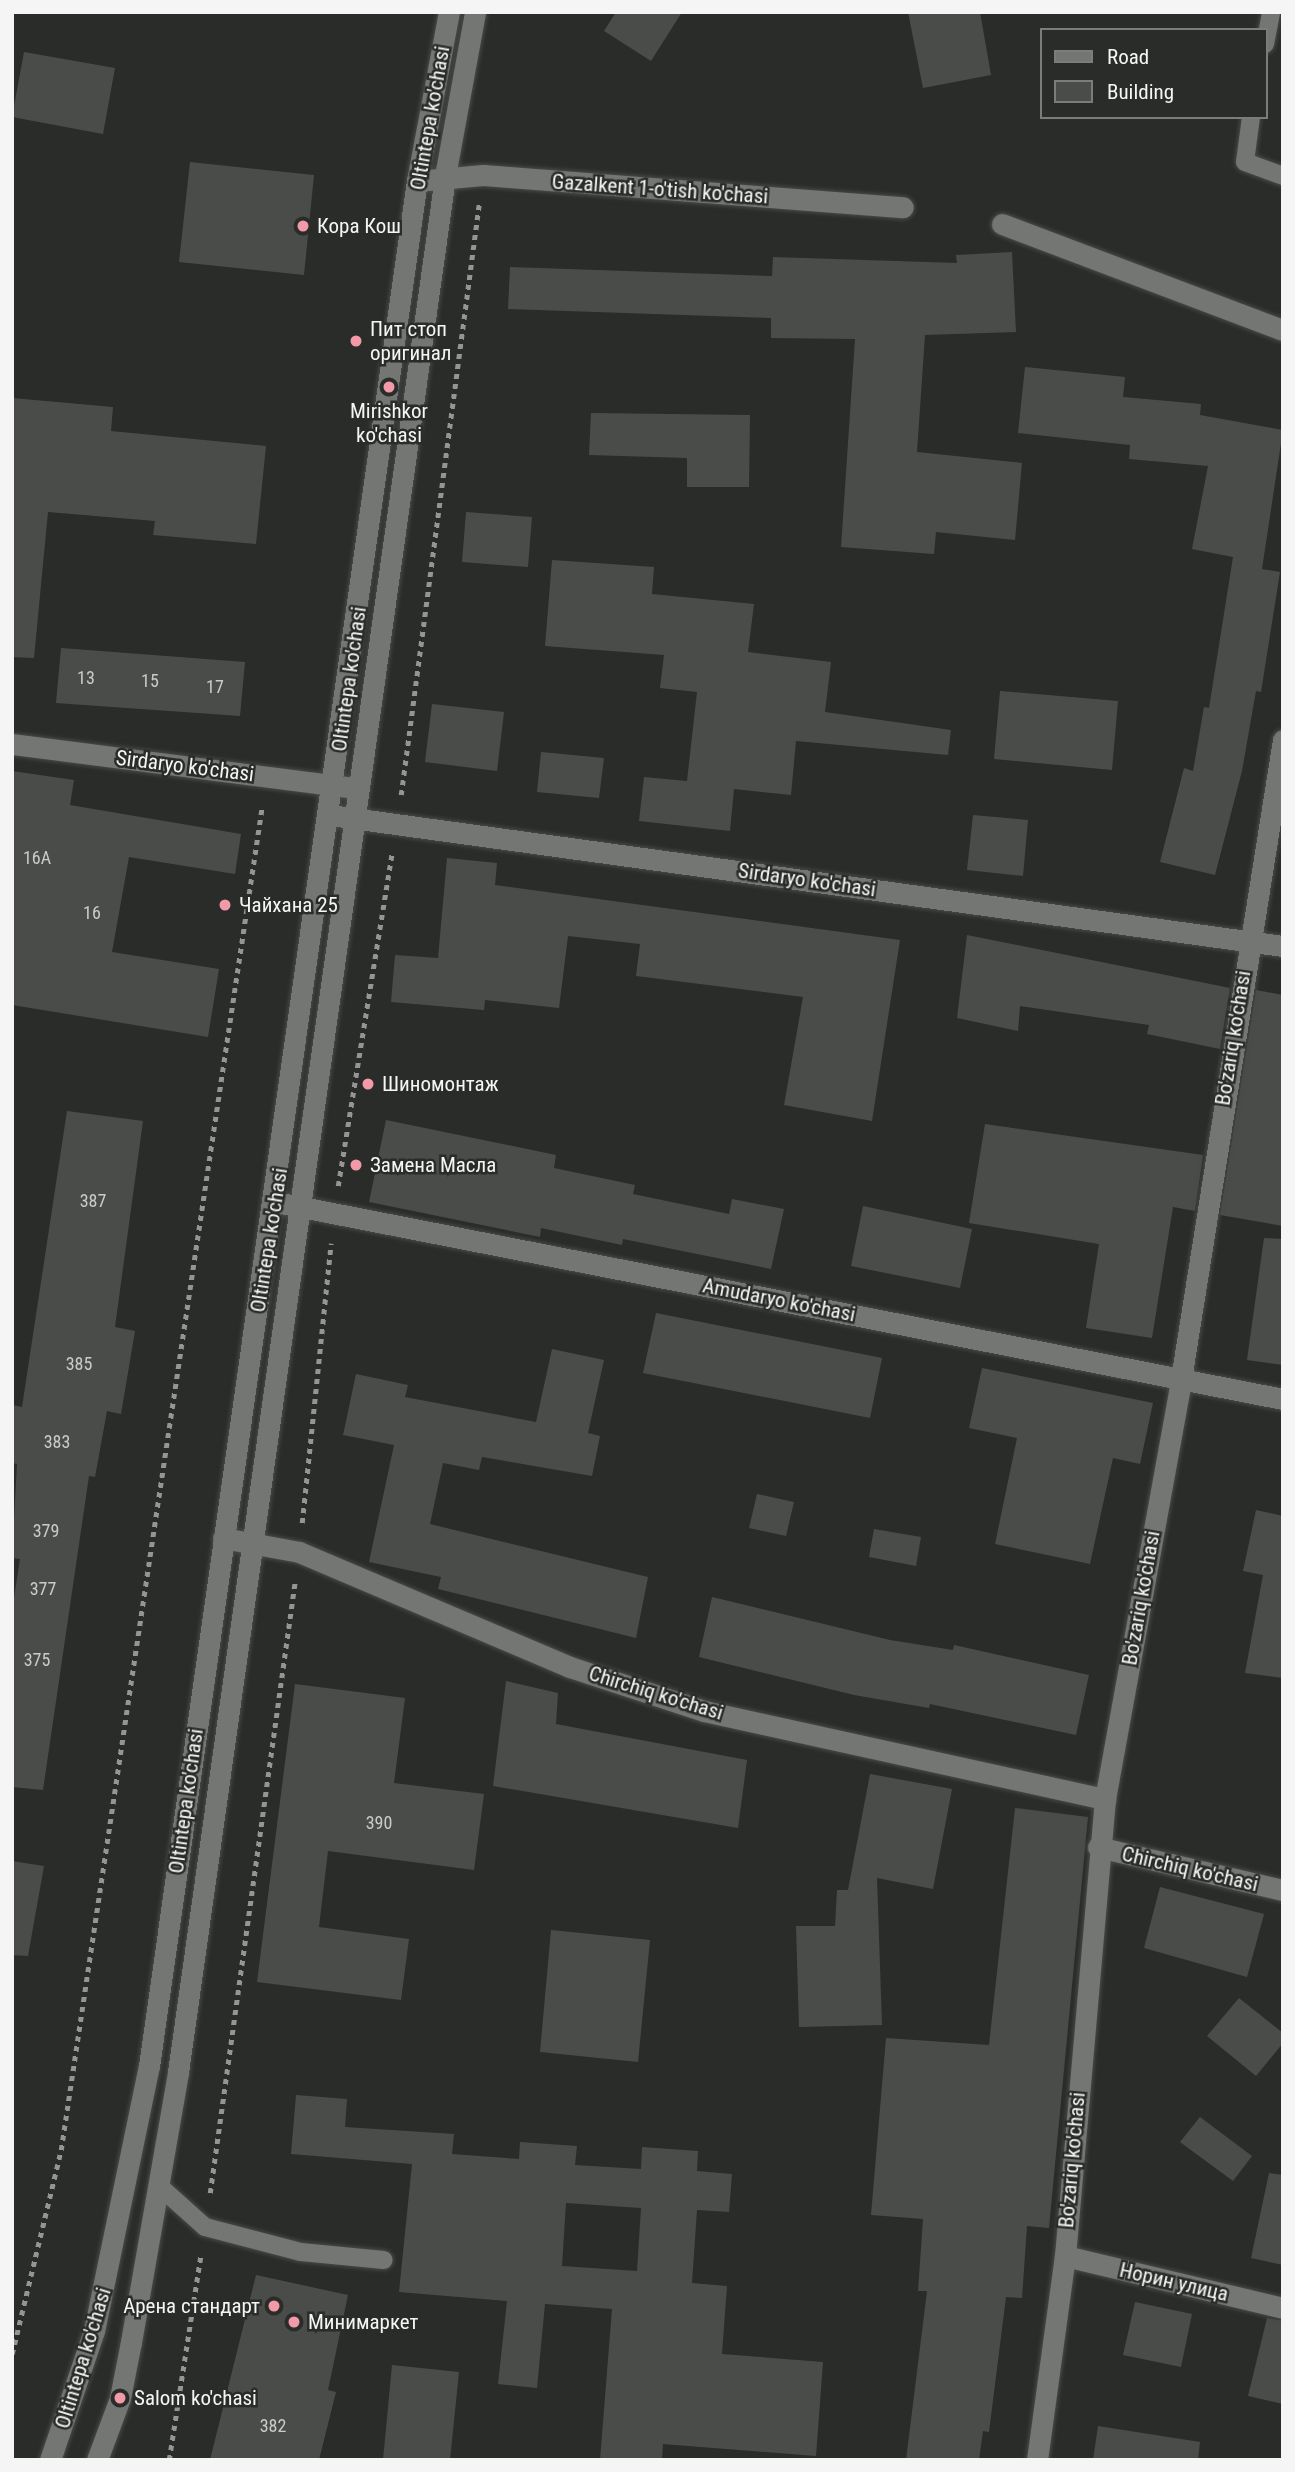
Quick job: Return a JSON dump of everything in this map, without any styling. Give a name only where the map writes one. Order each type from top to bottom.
[{"type":"street","name":"Oltintepa ko'chasi","points":[[97,2460],[120,2398],[158,2185],[249,1542],[330,815],[417,181],[449,12]]},
{"type":"street","name":"Oltintepa ko'chasi","points":[[50,2460],[94,2331],[128,2187],[223,1538],[286,1204],[353,818],[444,176],[475,12]]},
{"type":"street","name":"Gazalkent 1-o'tish ko'chasi","points":[[417,181],[444,176],[483,176],[903,206]]},
{"type":"street","points":[[1002,224],[1283,330]]},
{"type":"street","name":"Bo'zariq ko'chasi","points":[[1037,2460],[1065,2256],[1098,1847],[1181,1379],[1248,940],[1283,740]]},
{"type":"street","name":"Sirdaryo ko'chasi","points":[[12,744],[357,788]]},
{"type":"street","name":"Sirdaryo ko'chasi","points":[[330,815],[1283,946]]},
{"type":"street","name":"Amudaryo ko'chasi","points":[[286,1204],[1283,1399]]},
{"type":"street","name":"Chirchiq ko'chasi","points":[[223,1538],[299,1552],[570,1667],[704,1710],[1105,1799]]},
{"type":"street","name":"Chirchiq ko'chasi","points":[[1098,1847],[1283,1890]]},
{"type":"street","name":"Норин улица","points":[[1065,2256],[1283,2308]]},
{"type":"lane","points":[[1267,33],[1271,12]]},
{"type":"lane","points":[[1251,119],[1245,162],[1283,176]]},
{"type":"lane","points":[[158,2185],[205,2227],[301,2252],[384,2260]]},
{"type":"path","points":[[169,2460],[205,2227],[299,1552],[334,1213],[397,824],[483,176]]},
{"type":"path","points":[[12,2354],[61,2150],[266,777]]},
{"type":"building","points":[[616,12],[682,12],[651,61],[604,31]]},
{"type":"building","points":[[908,12],[980,12],[991,75],[923,88]]},
{"type":"building","points":[[24,52],[115,68],[103,134],[12,117]]},
{"type":"building","points":[[190,162],[314,175],[304,275],[179,262]]},
{"type":"building","points":[[1012,252],[1016,332],[925,335],[917,452],[1022,463],[1015,540],[936,532],[934,554],[841,547],[855,339],[771,338],[771,318],[508,309],[510,267],[772,276],[773,257],[957,263],[956,255]]},
{"type":"building","points":[[1025,367],[1125,377],[1123,397],[1201,404],[1200,415],[1283,430],[1262,569],[1280,572],[1261,692],[1256,691],[1242,771],[1215,875],[1160,862],[1184,768],[1193,771],[1204,707],[1209,708],[1233,557],[1192,549],[1208,466],[1129,459],[1130,445],[1018,433]]},
{"type":"building","points":[[12,398],[113,407],[111,431],[266,446],[256,544],[153,535],[155,521],[48,512],[34,658],[12,657]]},
{"type":"building","points":[[591,413],[750,415],[749,487],[687,487],[687,458],[589,455]]},
{"type":"building","points":[[466,512],[532,517],[528,567],[462,562]]},
{"type":"building","points":[[552,560],[654,567],[652,594],[754,604],[748,652],[831,662],[825,712],[951,730],[948,755],[796,741],[791,795],[734,789],[730,831],[639,821],[644,777],[687,781],[697,692],[660,688],[664,655],[545,646]]},
{"type":"building","points":[[61,648],[245,662],[240,716],[56,703]]},
{"type":"building","points":[[1000,691],[1118,701],[1112,770],[994,759]]},
{"type":"building","points":[[432,704],[504,712],[497,771],[425,762]]},
{"type":"building","points":[[541,752],[604,758],[599,798],[537,792]]},
{"type":"building","points":[[12,771],[74,780],[70,805],[241,834],[235,874],[129,857],[112,952],[219,969],[208,1037],[12,1005]]},
{"type":"building","points":[[973,815],[1028,820],[1023,876],[967,870]]},
{"type":"building","points":[[447,858],[497,863],[495,885],[900,940],[872,1121],[784,1105],[803,997],[636,976],[640,944],[568,936],[559,1008],[485,1000],[484,1010],[391,1002],[395,955],[438,958]]},
{"type":"building","points":[[967,935],[1230,988],[1220,1049],[1147,1034],[1149,1025],[1020,1006],[1018,1031],[957,1018]]},
{"type":"building","points":[[1256,990],[1283,995],[1283,1226],[1220,1215]]},
{"type":"building","points":[[67,1111],[143,1121],[115,1327],[135,1331],[121,1414],[107,1411],[95,1477],[89,1476],[43,1790],[12,1787],[12,1610],[20,1559],[12,1558],[17,1464],[12,1463],[12,1405],[22,1407]]},
{"type":"building","points":[[386,1120],[556,1155],[554,1168],[635,1185],[633,1194],[729,1214],[732,1199],[784,1209],[771,1269],[623,1239],[622,1245],[541,1228],[540,1237],[369,1202]]},
{"type":"building","points":[[985,1124],[1203,1155],[1195,1211],[1173,1207],[1152,1338],[1086,1328],[1099,1244],[969,1223]]},
{"type":"building","points":[[863,1206],[972,1229],[960,1288],[851,1266]]},
{"type":"building","points":[[1264,1238],[1283,1239],[1283,1365],[1247,1360]]},
{"type":"building","points":[[656,1313],[882,1358],[870,1418],[643,1373]]},
{"type":"building","points":[[552,1349],[604,1360],[588,1433],[600,1436],[592,1476],[482,1457],[479,1470],[443,1463],[430,1524],[648,1577],[636,1638],[438,1589],[441,1577],[369,1562],[394,1445],[343,1435],[356,1374],[408,1385],[405,1397],[536,1422]]},
{"type":"building","points":[[982,1368],[1153,1403],[1140,1464],[1113,1458],[1090,1564],[995,1544],[1017,1438],[969,1428]]},
{"type":"building","points":[[757,1494],[794,1502],[786,1536],[749,1528]]},
{"type":"building","points":[[1256,1510],[1283,1516],[1283,1678],[1245,1673],[1263,1575],[1243,1571]]},
{"type":"building","points":[[874,1529],[921,1537],[916,1566],[869,1557]]},
{"type":"building","points":[[712,1597],[890,1640],[953,1650],[954,1645],[1089,1675],[1076,1735],[930,1704],[929,1708],[854,1695],[699,1657]]},
{"type":"building","points":[[506,1681],[558,1693],[556,1724],[747,1760],[738,1828],[493,1786]]},
{"type":"building","points":[[295,1684],[405,1698],[394,1783],[484,1794],[474,1870],[328,1851],[319,1927],[409,1939],[401,2000],[257,1982]]},
{"type":"building","points":[[870,1774],[952,1789],[933,1889],[877,1878],[882,2025],[799,2027],[796,1926],[835,1926],[837,1890],[848,1890]]},
{"type":"building","points":[[1015,1808],[1088,1817],[1049,2228],[1027,2226],[1022,2298],[1006,2297],[989,2432],[983,2431],[979,2460],[906,2460],[927,2291],[918,2291],[923,2219],[871,2215],[886,2038],[989,2045]]},
{"type":"building","points":[[12,1861],[44,1866],[28,1956],[12,1955]]},
{"type":"building","points":[[1160,1887],[1264,1914],[1247,1977],[1144,1948]]},
{"type":"building","points":[[551,1930],[650,1940],[638,2062],[540,2052]]},
{"type":"building","points":[[1239,1998],[1283,2033],[1283,2043],[1256,2076],[1207,2036]]},
{"type":"building","points":[[296,2095],[347,2099],[345,2127],[454,2134],[452,2154],[519,2159],[520,2142],[577,2146],[575,2165],[641,2169],[642,2147],[698,2151],[697,2171],[732,2174],[729,2212],[697,2210],[692,2283],[727,2286],[722,2354],[823,2362],[816,2456],[663,2444],[662,2460],[600,2460],[612,2309],[545,2304],[537,2388],[498,2384],[507,2301],[399,2292],[412,2164],[291,2154]],"holes":[[[566,2203],[641,2208],[637,2271],[562,2266]]]},
{"type":"building","points":[[1200,2117],[1252,2156],[1233,2181],[1180,2142]]},
{"type":"building","points":[[1269,2173],[1283,2175],[1283,2265],[1251,2258]]},
{"type":"building","points":[[256,2275],[348,2295],[328,2390],[336,2392],[319,2460],[210,2460]]},
{"type":"building","points":[[1135,2302],[1192,2314],[1181,2367],[1123,2355]]},
{"type":"building","points":[[1267,2318],[1283,2321],[1283,2404],[1248,2396]]},
{"type":"building","points":[[392,2365],[459,2372],[450,2460],[383,2460]]},
{"type":"building","points":[[1098,2426],[1200,2442],[1198,2460],[1093,2460]]},
{"type":"place","name":"Кора Кош","points":[[303,226]]},
{"type":"place","name":"Пит стоп оригинал","points":[[356,341]]},
{"type":"place","name":"Mirishkor ko'chasi","points":[[389,387]]},
{"type":"place","name":"Чайхана 25","points":[[225,905]]},
{"type":"place","name":"Шиномонтаж","points":[[368,1084]]},
{"type":"place","name":"Замена Маслa","points":[[356,1165]]},
{"type":"place","name":"Арена стандарт","points":[[274,2306]]},
{"type":"place","name":"Минимаркет","points":[[294,2322]]},
{"type":"place","name":"Salom ko'chasi","points":[[120,2398]]}]
